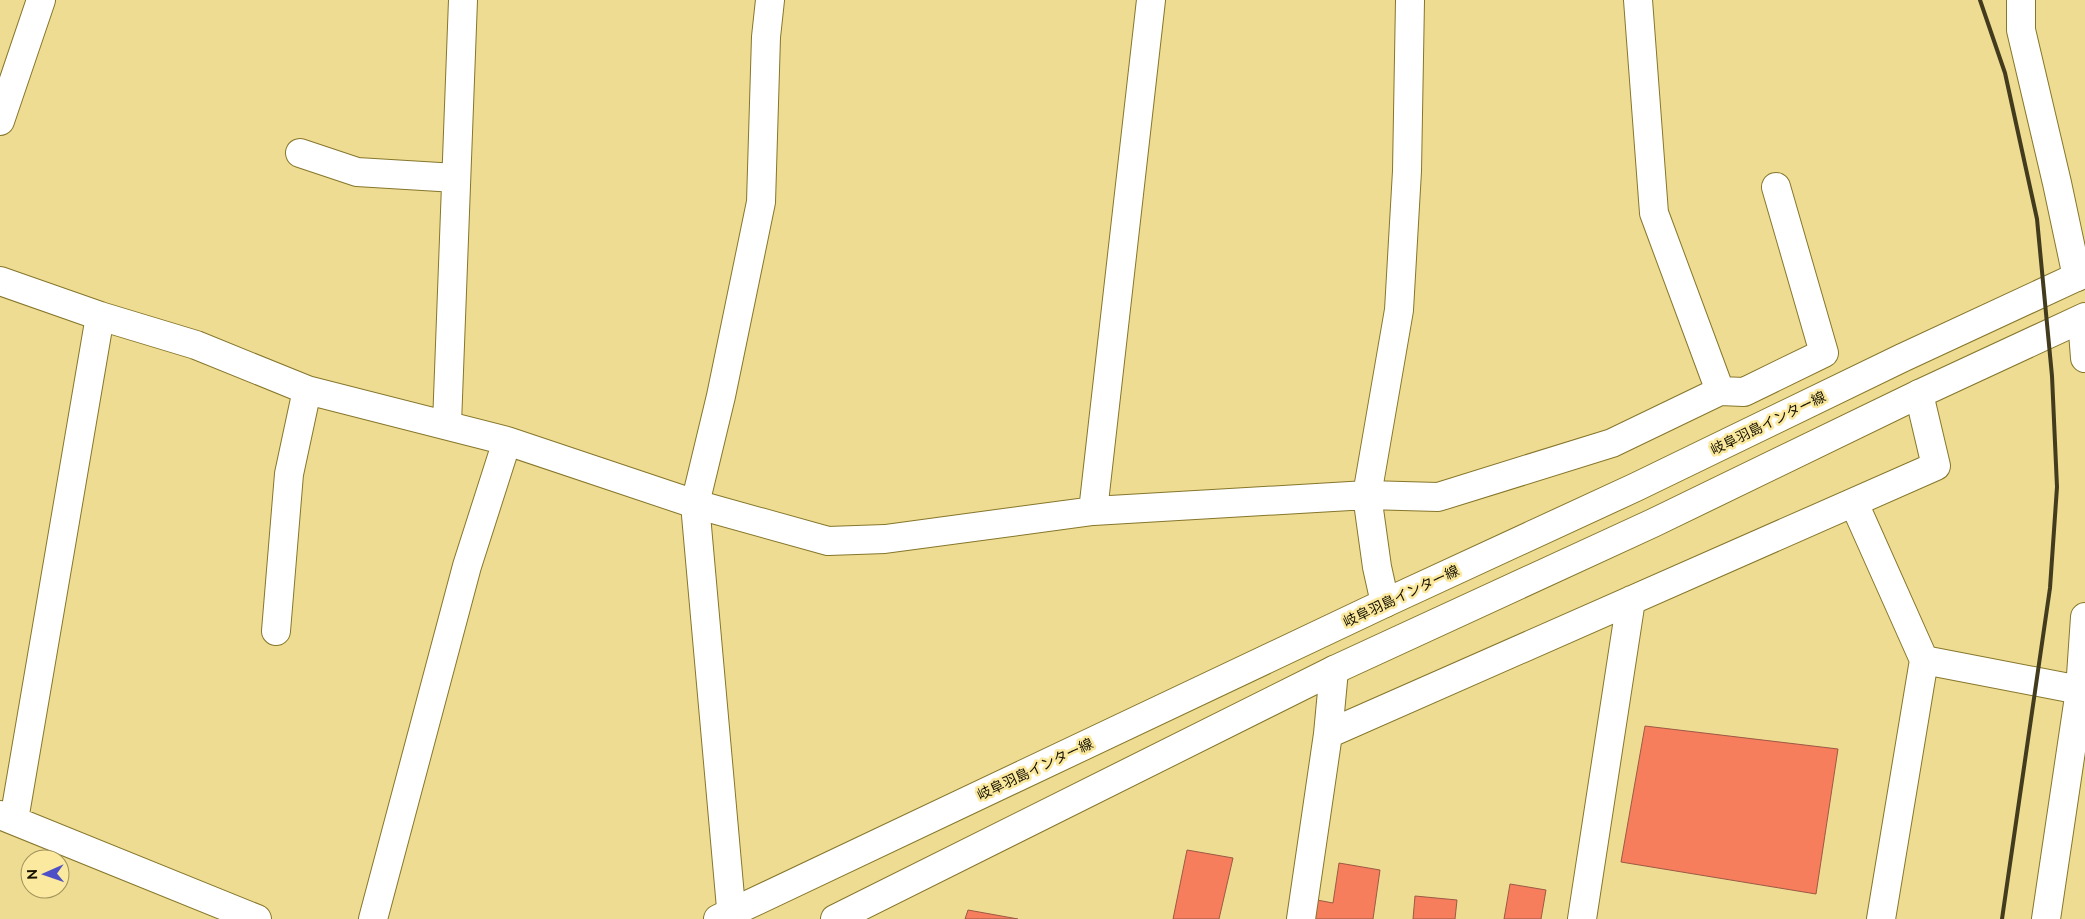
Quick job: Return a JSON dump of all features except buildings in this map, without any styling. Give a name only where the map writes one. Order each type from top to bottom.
[{"type":"street","points":[[0,121],[41,0]]},
{"type":"street","points":[[446,424],[463,0]]},
{"type":"street","points":[[727,917],[695,504],[721,396],[762,202],[766,36],[770,0]]},
{"type":"street","points":[[1093,512],[1150,0]]},
{"type":"street","points":[[1384,603],[1367,495],[1399,310],[1407,171],[1410,0]]},
{"type":"street","points":[[1638,0],[1654,213],[1720,391]]},
{"type":"street","points":[[2021,0],[2021,30],[2081,275]]},
{"type":"street","points":[[300,153],[357,172],[456,178]]},
{"type":"street","points":[[0,280],[100,316],[196,345],[307,390],[507,441],[695,504],[828,541],[885,539],[1093,512],[1367,495],[1438,497],[1612,443],[1720,391],[1744,392],[1824,353],[1776,187]]},
{"type":"street","name":"岐阜羽島インター線","points":[[727,917],[1384,603],[1636,487],[1902,358],[2081,275]]},
{"type":"street","points":[[100,316],[7,817],[257,919]]},
{"type":"street","points":[[835,919],[1334,670],[1653,523],[1919,394],[2084,318],[2085,358]]},
{"type":"street","points":[[276,632],[289,474],[307,390]]},
{"type":"street","points":[[1328,734],[1936,466],[1919,394]]},
{"type":"street","points":[[373,919],[467,566],[507,441]]},
{"type":"street","points":[[1854,503],[1924,660],[1881,919]]},
{"type":"street","points":[[1582,919],[1631,600]]},
{"type":"street","points":[[2046,919],[2082,691],[2085,618]]},
{"type":"street","points":[[1924,660],[2082,691]]},
{"type":"street","points":[[1301,919],[1328,734],[1334,670]]},
{"type":"railway","points":[[1980,0],[2005,73],[2037,219],[2052,376],[2057,487],[2050,588],[2002,919]]}]
